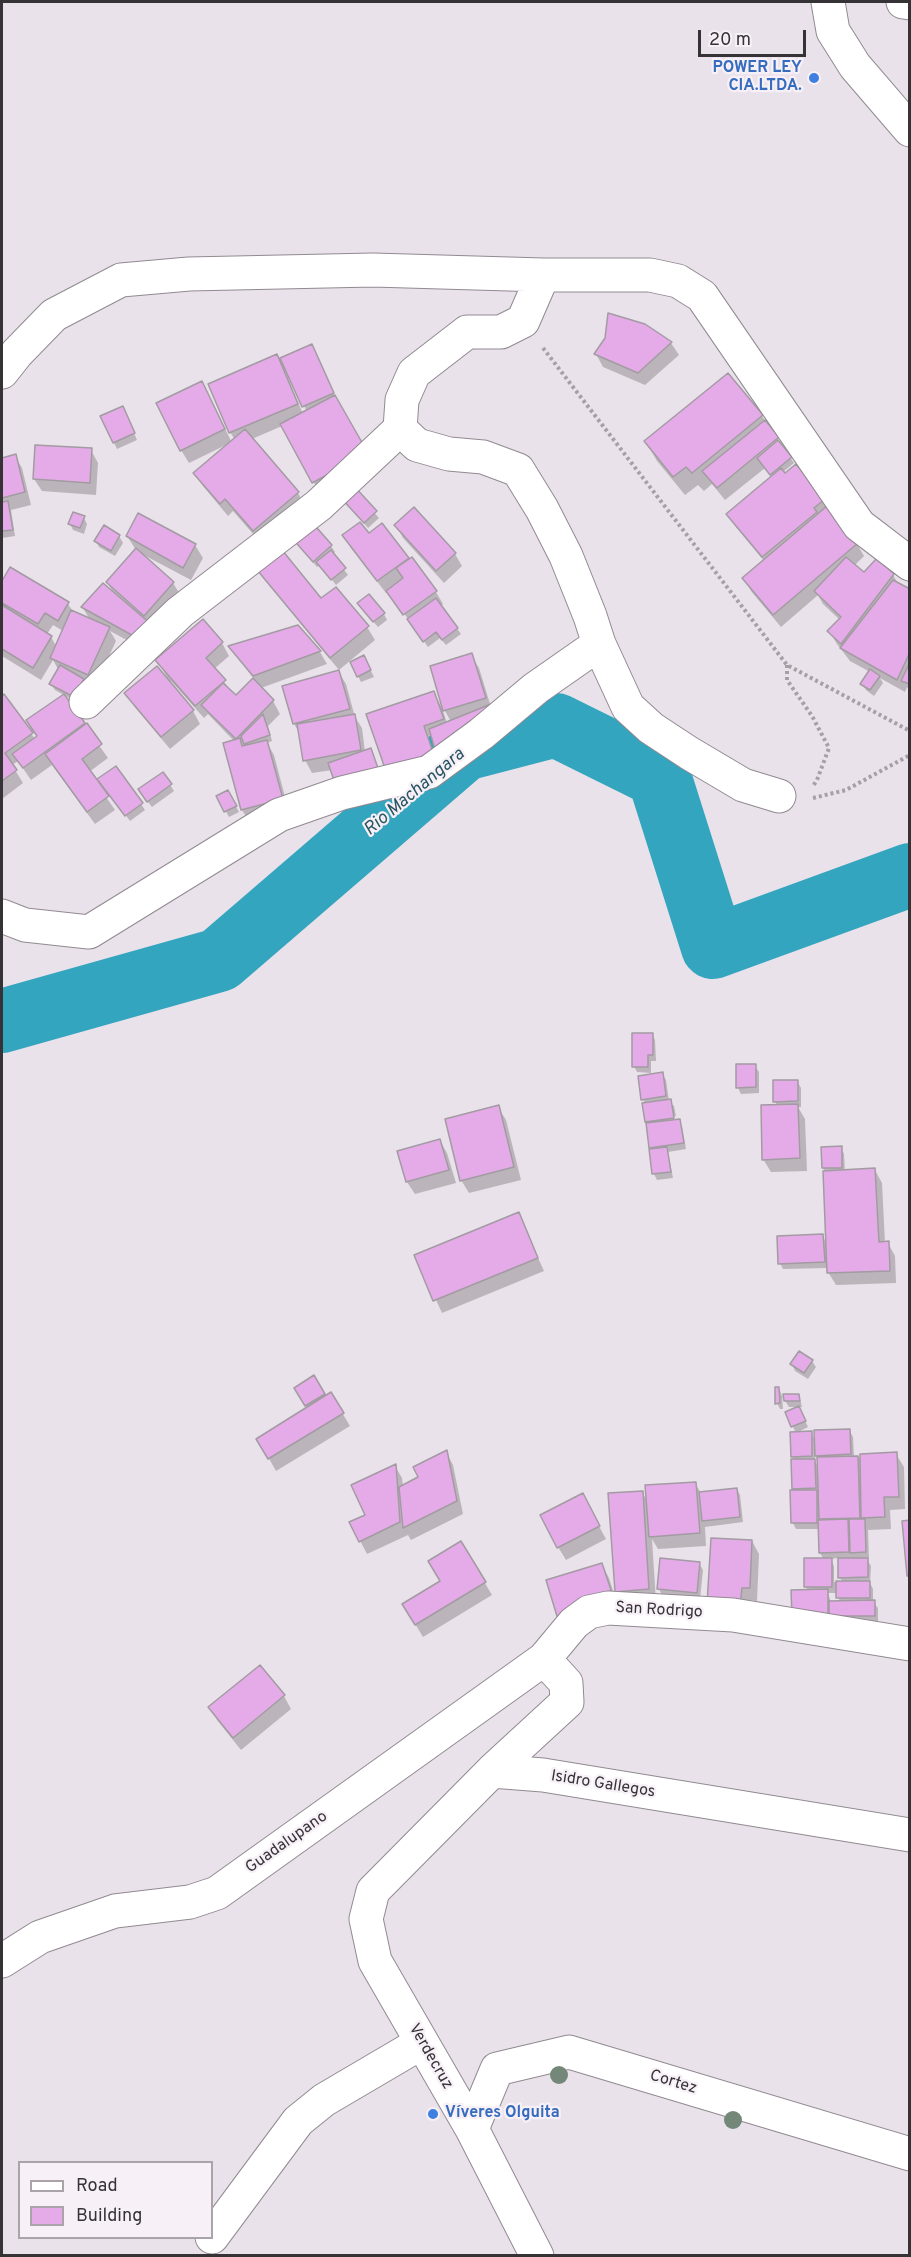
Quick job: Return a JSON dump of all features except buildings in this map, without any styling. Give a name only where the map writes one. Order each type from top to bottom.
[{"type":"street","points":[[828,2],[833,31],[855,66],[909,130]]},
{"type":"street","points":[[903,2],[909,3]]},
{"type":"street","points":[[2,372],[54,315],[121,280],[189,274],[373,270],[543,275],[650,275],[678,281],[702,296],[860,525],[909,564]]},
{"type":"street","points":[[86,702],[180,612],[319,505],[400,429],[402,400],[414,373],[467,332],[501,332],[523,321],[543,275]]},
{"type":"street","points":[[400,429],[417,445],[449,454],[483,457],[518,470],[542,509],[566,556],[590,616],[598,644],[628,707],[651,728],[744,785],[790,799]]},
{"type":"street","points":[[2,916],[25,925],[89,932],[279,814],[342,793],[429,772],[481,734],[536,688],[598,644]]},
{"type":"street","name":"San Rodrigo","points":[[544,1659],[574,1623],[589,1612],[608,1608],[733,1615],[909,1644]]},
{"type":"street","points":[[492,1771],[567,1702],[566,1683],[544,1659]]},
{"type":"street","name":"Guadalupano","points":[[2,1961],[40,1937],[115,1911],[190,1902],[217,1893],[544,1659]]},
{"type":"street","name":"Isidro Gallegos","points":[[492,1771],[543,1775],[909,1835]]},
{"type":"street","name":"Verdecruz","points":[[492,1771],[373,1891],[366,1919],[375,1961],[472,2129],[537,2256]]},
{"type":"street","points":[[213,2234],[298,2121],[324,2100],[421,2043]]},
{"type":"street","name":"Cortez","points":[[472,2129],[497,2069],[569,2052],[909,2154]]},
{"type":"street","points":[[197,2256],[210,2239]]},
{"type":"path","points":[[558,367],[787,665],[909,731]]},
{"type":"path","points":[[787,665],[786,680],[812,716],[829,748],[817,780],[790,799]]},
{"type":"path","points":[[790,799],[846,790],[909,755]]},
{"type":"waterway","name":"Rio Machangara","points":[[2,1021],[219,960],[464,749],[556,725],[659,776],[713,947],[910,875]]},
{"type":"place","name":"POWER LEY CIA.LTDA.","points":[[814,78]]},
{"type":"place","name":"Víveres Olguita","points":[[433,2114]]}]
